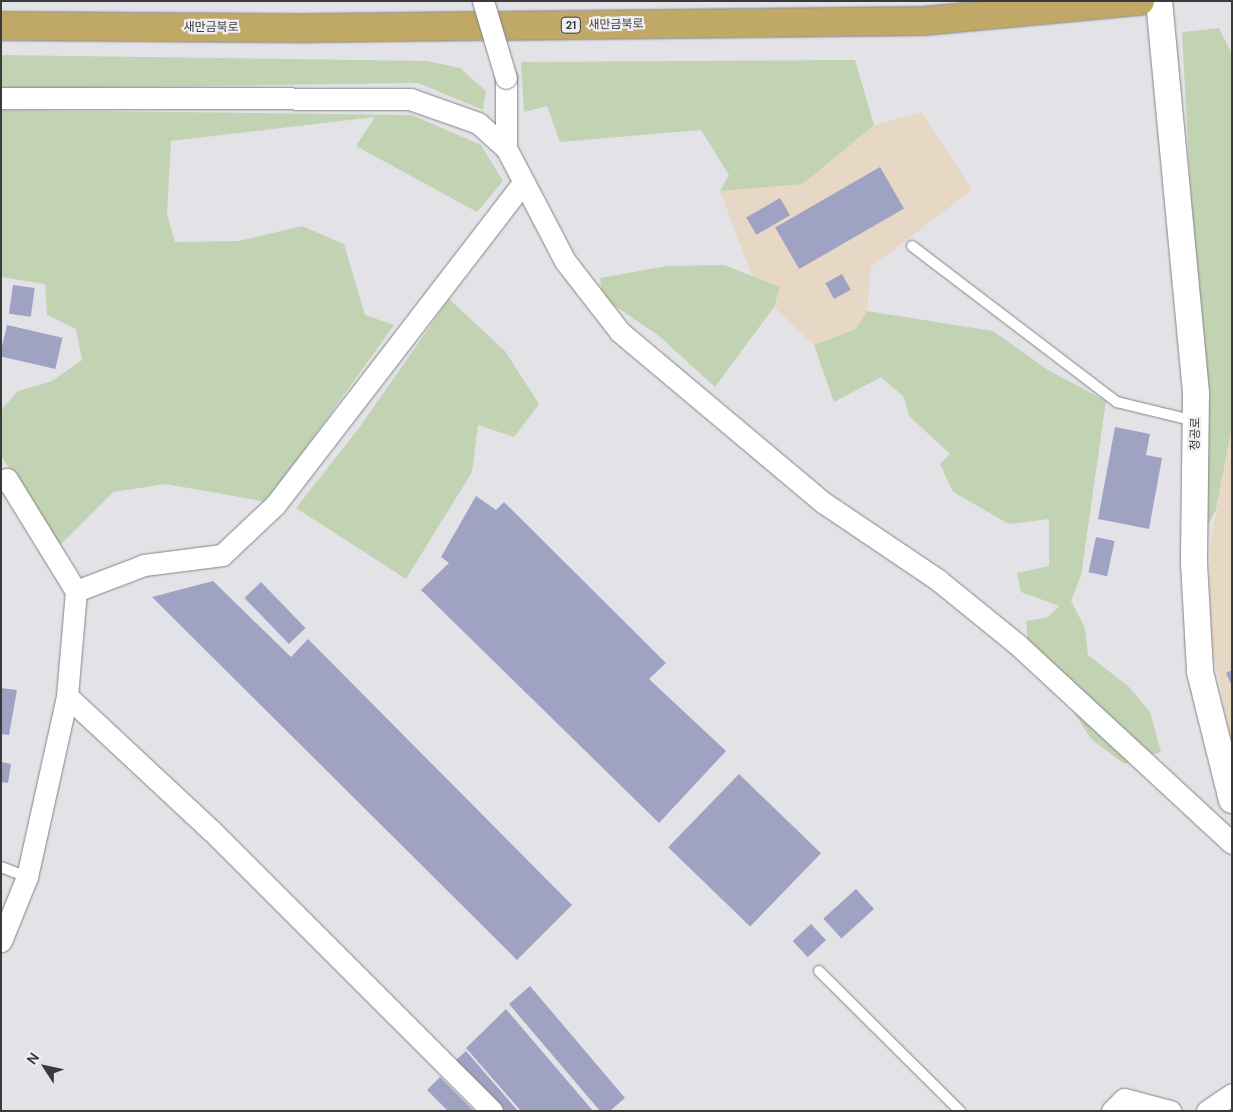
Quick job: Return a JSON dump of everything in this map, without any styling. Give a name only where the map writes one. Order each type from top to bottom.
[{"type":"highway","name":"새만금북로","points":[[1,26],[312,28],[924,21],[1140,1]]},
{"type":"street","points":[[483,1],[506,78],[506,148]]},
{"type":"street","name":"청공로","points":[[1159,1],[1167,66],[1196,421],[1194,563],[1200,672],[1232,800]]},
{"type":"street","points":[[1,98],[410,99],[478,123],[506,148],[565,261],[620,332],[824,504],[938,580],[1017,644],[1232,843]]},
{"type":"street","points":[[76,591],[144,564],[222,555],[274,505],[439,287],[523,183]]},
{"type":"street","points":[[1,481],[7,479],[76,591],[67,696],[27,877],[1,941]]},
{"type":"street","points":[[67,696],[212,831],[492,1111]]},
{"type":"street","points":[[1207,1111],[1232,1094]]},
{"type":"street","points":[[1112,1111],[1124,1099],[1170,1111]]},
{"type":"lane","points":[[912,246],[1117,402],[1196,421]]},
{"type":"lane","points":[[1,867],[27,877]]},
{"type":"lane","points":[[819,971],[960,1111]]},
{"type":"shaded area","points":[[922,112],[972,190],[871,267],[867,311],[856,329],[814,345],[774,307],[780,287],[752,276],[720,191],[803,184],[874,125]]},
{"type":"shaded area","points":[[1232,426],[1232,745],[1210,635],[1210,547]]},
{"type":"green space","points":[[1219,28],[1232,54],[1232,426],[1216,510],[1208,524],[1182,32]]},
{"type":"green space","points":[[1,55],[427,61],[460,68],[486,91],[483,110],[418,83],[1,89]]},
{"type":"green space","points":[[855,60],[874,125],[803,184],[720,191],[729,175],[701,130],[560,142],[547,106],[524,112],[521,62]]},
{"type":"green space","points":[[1,110],[412,115],[481,145],[503,181],[477,212],[356,146],[375,117],[171,141],[167,214],[175,242],[239,241],[302,226],[344,244],[365,315],[394,325],[267,502],[166,484],[113,492],[60,545],[1,456],[1,410],[18,391],[52,381],[82,360],[76,329],[47,315],[45,284],[1,277]]},
{"type":"green space","points":[[724,265],[780,287],[774,307],[715,387],[659,336],[602,297],[600,278],[667,266]]},
{"type":"green space","points":[[449,299],[505,351],[539,404],[514,437],[478,425],[472,472],[406,579],[296,508],[359,428]]},
{"type":"green space","points":[[867,311],[993,331],[1048,370],[1106,401],[1081,576],[1071,601],[1085,628],[1088,655],[1128,686],[1150,712],[1161,752],[1124,764],[1091,739],[1028,641],[1026,621],[1048,617],[1059,606],[1021,592],[1017,573],[1049,566],[1049,519],[1009,524],[953,492],[940,464],[950,454],[909,416],[904,397],[881,377],[834,402],[814,345],[856,329]]},
{"type":"building","points":[[880,167],[904,209],[799,269],[775,228]]},
{"type":"building","points":[[780,198],[790,215],[756,235],[746,218]]},
{"type":"building","points":[[842,274],[851,290],[834,299],[825,283]]},
{"type":"building","points":[[13,285],[35,288],[31,317],[9,314]]},
{"type":"building","points":[[7,325],[63,338],[55,369],[1,356]]},
{"type":"building","points":[[1115,427],[1150,434],[1146,455],[1162,458],[1149,529],[1098,519]]},
{"type":"building","points":[[476,496],[496,510],[504,502],[666,663],[649,679],[726,751],[659,823],[421,590],[449,563],[441,557]]},
{"type":"building","points":[[1096,537],[1115,541],[1107,576],[1089,572]]},
{"type":"building","points":[[213,581],[291,657],[308,639],[572,905],[517,960],[152,597]]},
{"type":"building","points":[[261,582],[305,628],[289,644],[244,598]]},
{"type":"building","points":[[1232,670],[1232,686],[1226,673]]},
{"type":"building","points":[[1,688],[17,690],[9,735],[1,734]]},
{"type":"building","points":[[1,762],[11,764],[8,783],[1,782]]},
{"type":"building","points":[[739,774],[821,853],[750,927],[668,847]]},
{"type":"building","points":[[856,889],[874,909],[841,939],[823,918]]},
{"type":"building","points":[[811,924],[826,940],[808,957],[793,941]]},
{"type":"building","points":[[530,986],[625,1098],[610,1111],[600,1111],[509,1004]]},
{"type":"building","points":[[506,1009],[593,1111],[521,1111],[466,1048]]},
{"type":"building","points":[[466,1051],[518,1111],[500,1111],[456,1060]]},
{"type":"building","points":[[440,1077],[474,1111],[448,1111],[427,1090]]}]
